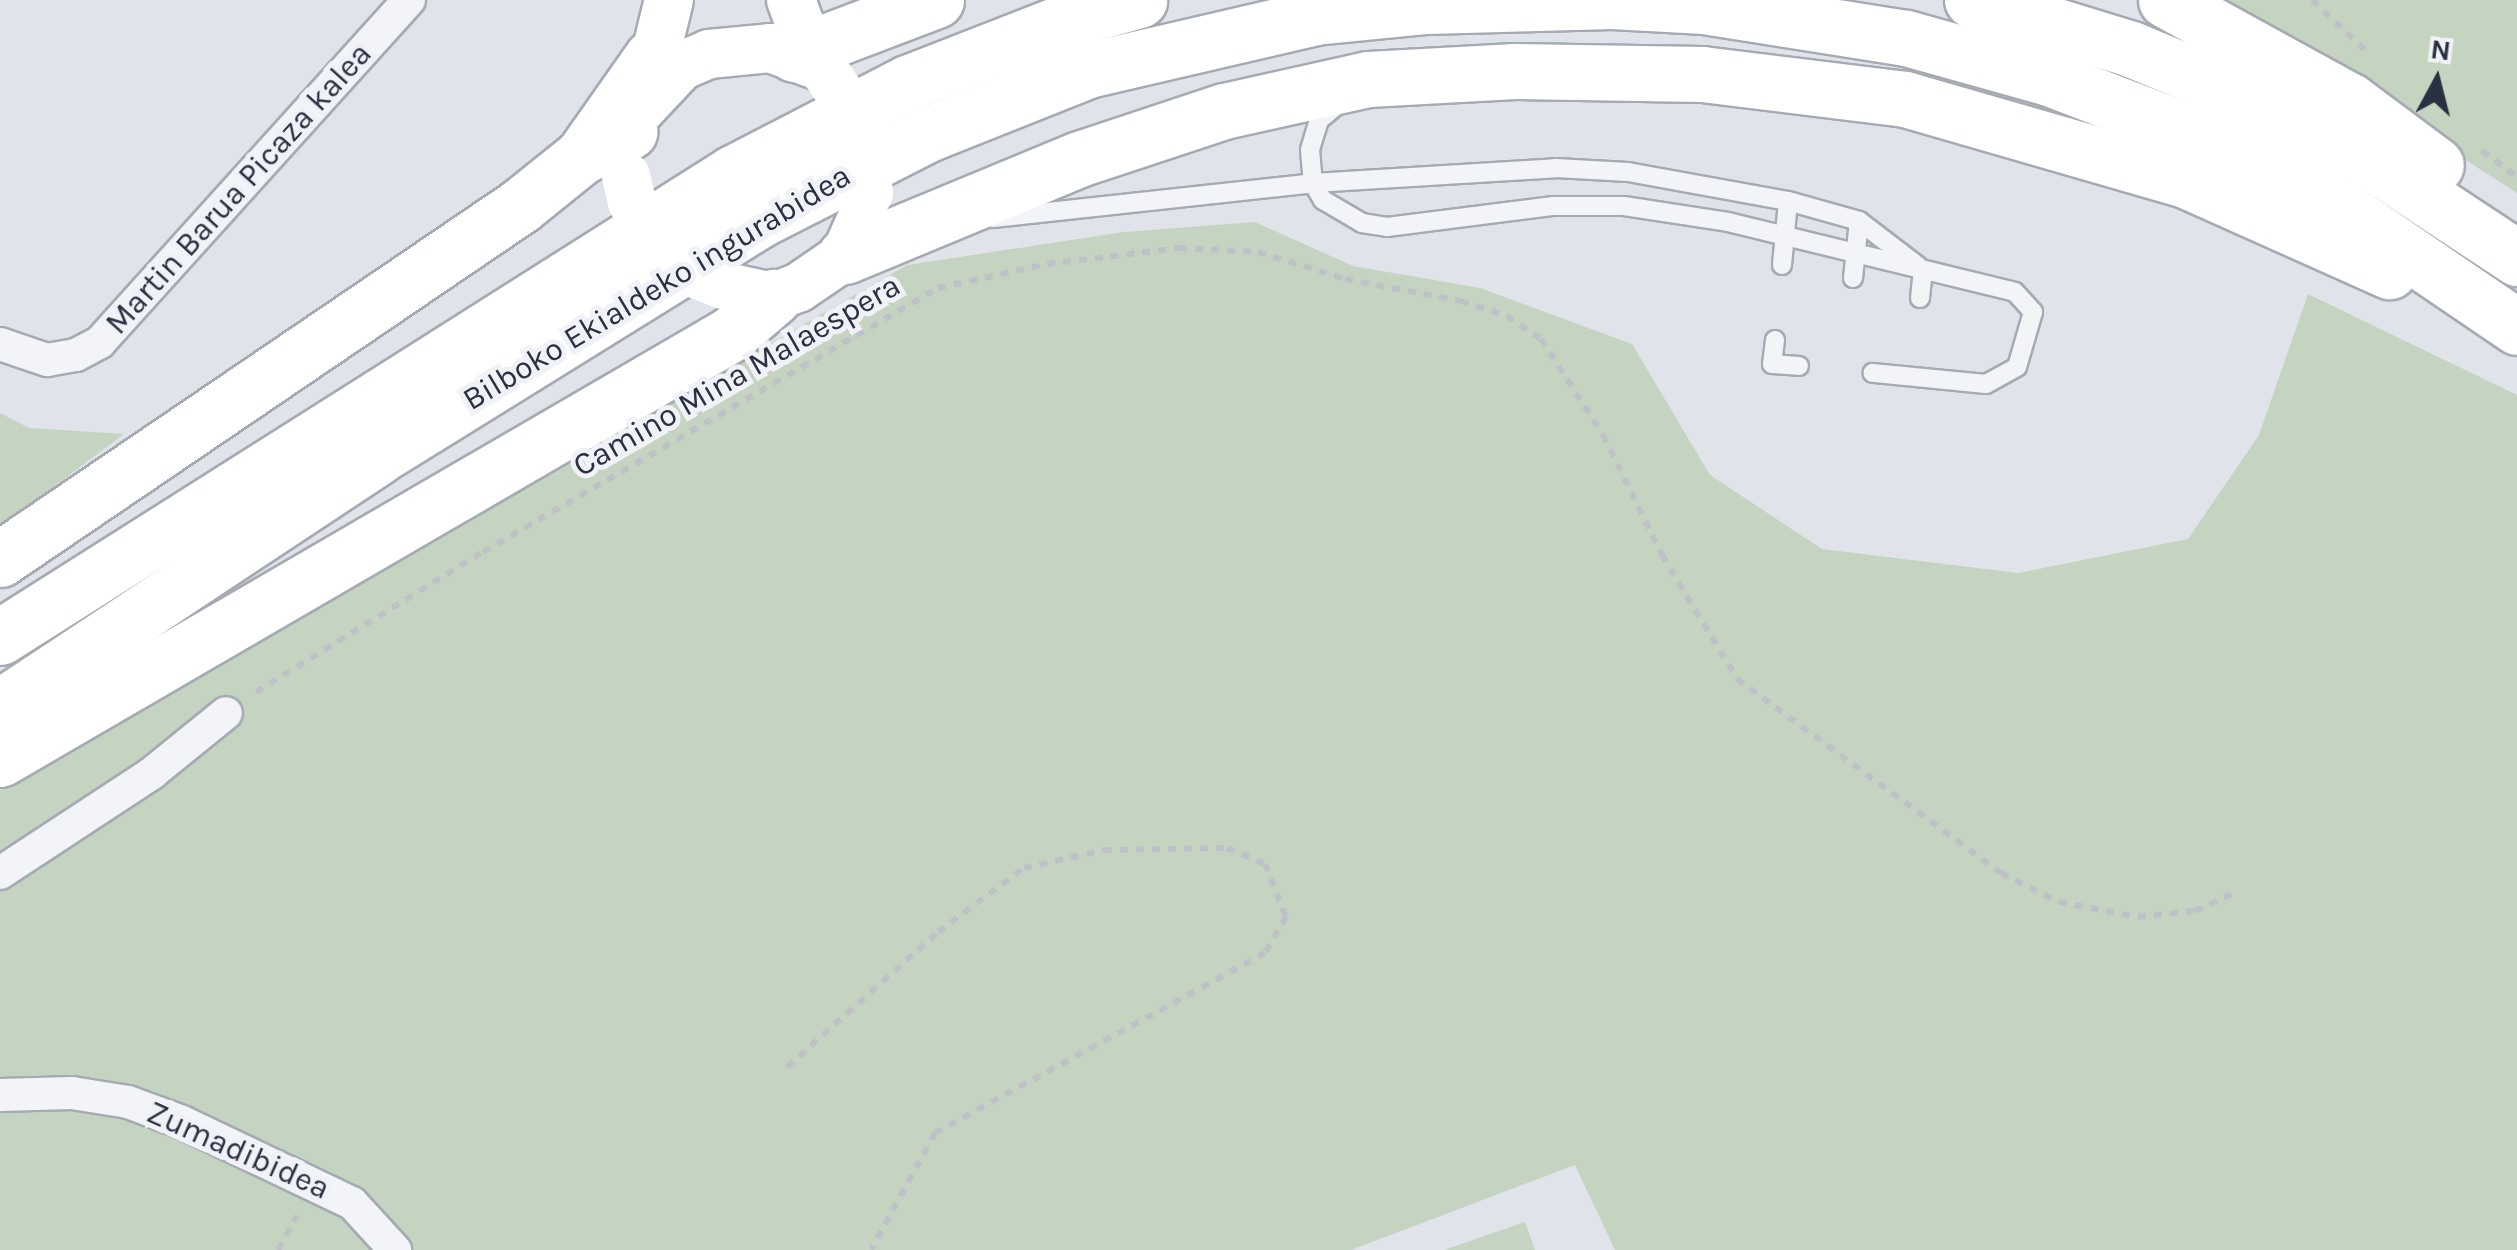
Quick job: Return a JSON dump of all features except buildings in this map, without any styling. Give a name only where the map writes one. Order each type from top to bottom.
[{"type":"highway","points":[[806,46],[936,0]]},
{"type":"highway","name":"Bilboko Ekialdeko ingurabidea","points":[[0,637],[733,173],[907,83],[1070,19],[1140,0]]},
{"type":"highway","points":[[1972,0],[2132,49],[2227,89],[2372,162],[2517,258]]},
{"type":"highway","points":[[2166,0],[2350,101],[2460,182],[2517,249]]},
{"type":"highway","name":"Bilboko Ekialdeko ingurabidea","points":[[0,707],[393,447],[759,220],[930,133],[1088,70],[1314,17],[1443,5],[1612,1],[1762,13],[1906,38],[2081,88],[2205,138],[2345,210],[2512,322]]},
{"type":"highway","points":[[845,256],[1080,159],[1224,110],[1368,79],[1515,72],[1702,74],[1906,100],[2182,179],[2512,322]]},
{"type":"highway","points":[[0,560],[520,206],[627,124]]},
{"type":"highway","points":[[0,758],[731,334],[748,291]]},
{"type":"main road","points":[[627,124],[681,66],[735,48],[806,46],[860,122],[869,193],[845,256],[748,291],[698,275],[657,242],[632,202],[627,124],[669,0]]},
{"type":"street","name":"Martin Barua Picaza kalea","points":[[0,344],[46,360],[76,355],[100,342],[409,0]]},
{"type":"street","points":[[0,873],[152,773],[226,712]]},
{"type":"street","name":"Zumadibidea","points":[[0,1095],[72,1093],[128,1102],[182,1122],[352,1203],[395,1250]]},
{"type":"lane","points":[[1368,79],[1318,120],[1310,150],[1313,183],[1323,200],[1345,216],[1387,227],[1554,206],[1624,206],[1784,236],[2015,292],[2034,312],[2028,346],[2017,367],[1986,384],[1873,373]]},
{"type":"lane","points":[[918,227],[1313,183],[1556,168],[1628,172],[1788,201],[1859,220],[1922,270]]},
{"type":"lane","points":[[1782,265],[1788,201]]},
{"type":"lane","points":[[1853,278],[1859,220]]},
{"type":"lane","points":[[1920,298],[1922,270]]},
{"type":"lane","points":[[1775,340],[1772,364],[1799,366]]},
{"type":"path","name":"Camino Mina Malaespera","points":[[226,712],[484,552],[938,288],[1047,264],[1179,248],[1258,252],[1345,278],[1461,301],[1506,316],[1541,339],[1603,435],[1662,556],[1738,679],[2001,873],[2059,902],[2138,918],[2195,911],[2238,891]]},
{"type":"path","points":[[787,1067],[938,932],[1024,868],[1104,850],[1157,849],[1227,848],[1265,864],[1286,917],[1265,953],[936,1133],[871,1250]]},
{"type":"green space","points":[[2215,0],[2517,0],[2517,193],[2311,60]]},
{"type":"green space","points":[[1255,222],[1353,266],[1480,288],[1632,344],[1710,475],[1822,549],[2018,573],[2188,539],[2259,435],[2308,294],[2517,395],[2517,1250],[1615,1250],[1575,1165],[1351,1250],[0,1250],[0,787],[907,265],[1124,232]]},
{"type":"green space","points":[[0,413],[29,428],[124,434],[0,527]]},
{"type":"green space","points":[[1525,1222],[1535,1250],[1444,1250],[1516,1225]]}]
